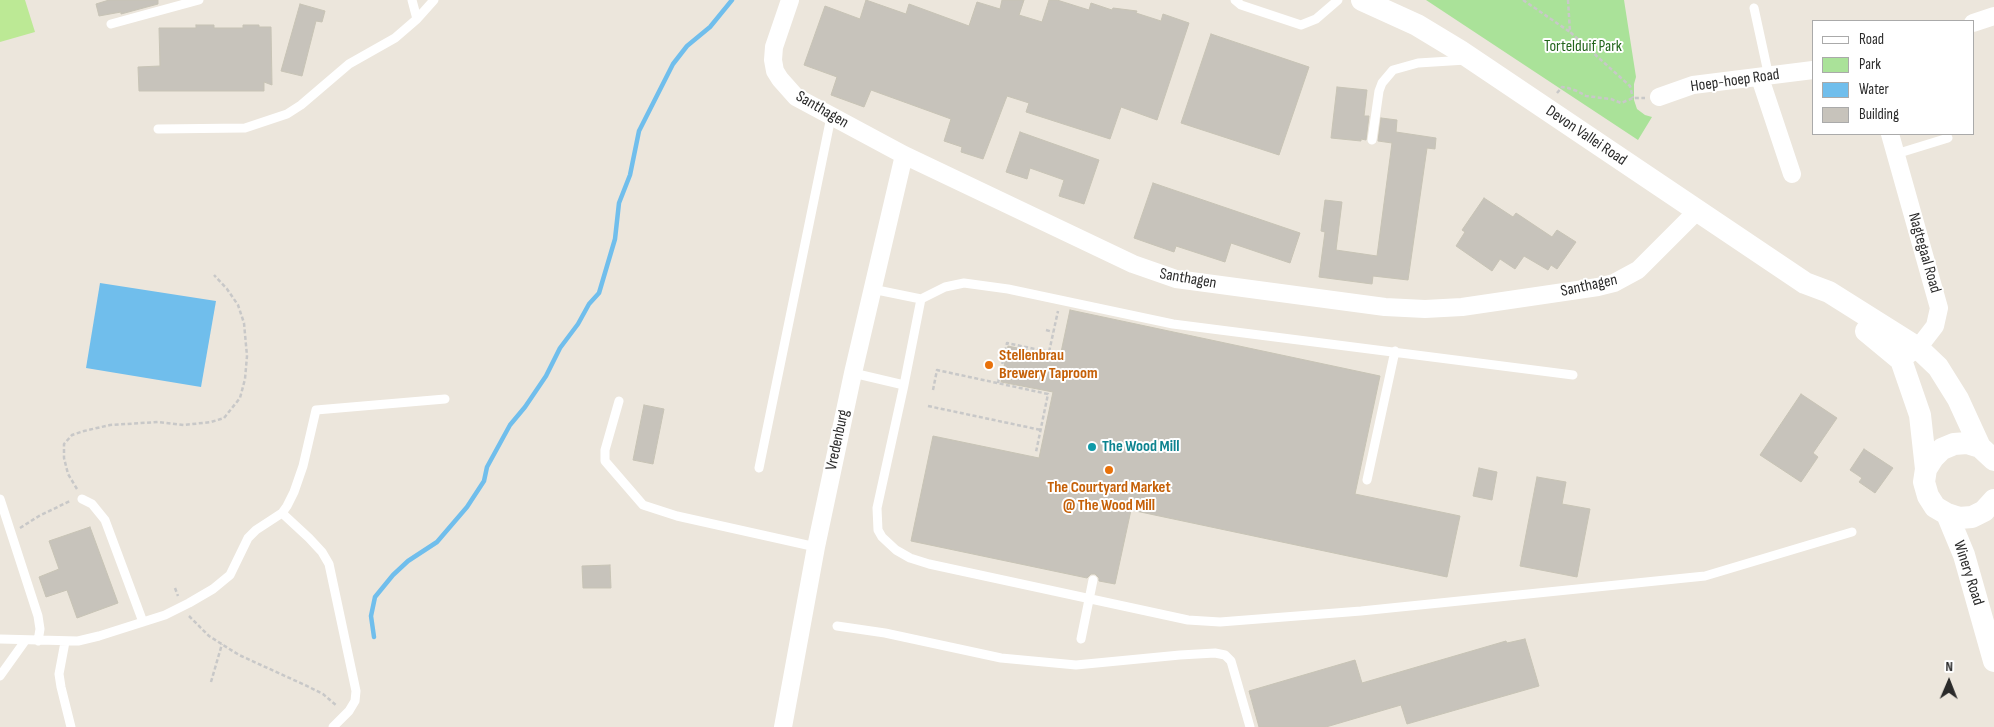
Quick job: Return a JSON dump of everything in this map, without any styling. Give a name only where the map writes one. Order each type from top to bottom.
[{"type":"street","name":"Santhagen","points":[[790,0],[774,47],[775,71],[796,97],[904,155],[1133,264],[1165,276],[1384,306],[1425,310],[1472,306],[1614,283],[1638,270],[1697,211]]},
{"type":"street","name":"Devon Vallei Road","points":[[1362,0],[1417,25],[1474,60],[1805,283],[1829,292],[1909,354],[1938,367],[1990,454]]},
{"type":"street","points":[[1974,23],[1994,16]]},
{"type":"street","name":"Hoep-hoep Road","points":[[1659,97],[1693,85],[1812,70]]},
{"type":"street","points":[[1764,77],[1792,174]]},
{"type":"street","name":"Nagtegaal Road","points":[[1890,135],[1939,308],[1935,326],[1909,354]]},
{"type":"street","name":"Vredenburg","points":[[783,727],[816,547],[853,373],[904,155]]},
{"type":"street","points":[[1909,354],[1920,415],[1926,469],[1924,482],[1928,496],[1935,507],[1959,518],[1972,517],[1984,511],[1994,500]]},
{"type":"street","points":[[1926,469],[1942,449],[1954,444],[1967,443],[1990,454]]},
{"type":"street","name":"Winery Road","points":[[1947,514],[1964,554],[1994,661]]},
{"type":"lane","points":[[111,24],[199,0]]},
{"type":"lane","points":[[412,0],[417,20]]},
{"type":"lane","points":[[158,129],[245,128],[277,119],[301,105],[349,64],[395,38],[417,20],[434,0]]},
{"type":"lane","points":[[1235,0],[1241,5],[1301,25],[1316,19],[1338,0]]},
{"type":"lane","points":[[1754,8],[1764,77]]},
{"type":"lane","points":[[1372,140],[1379,91],[1382,83],[1393,70],[1418,63],[1474,60]]},
{"type":"lane","points":[[759,468],[831,117]]},
{"type":"lane","points":[[1896,154],[1948,138]]},
{"type":"lane","points":[[872,289],[921,299],[944,287],[964,283],[1008,289],[1147,323],[1172,324],[1395,351],[1573,375]]},
{"type":"lane","points":[[921,299],[877,508],[878,530],[882,537],[896,550],[920,562],[1188,620],[1211,622],[1361,610],[1705,576],[1852,532]]},
{"type":"lane","points":[[1367,480],[1395,351]]},
{"type":"lane","points":[[853,373],[904,384]]},
{"type":"lane","points":[[0,639],[65,642],[99,636],[165,615],[183,606],[213,589],[230,575],[248,538],[256,530],[282,514],[294,492],[303,466],[316,410],[445,399]]},
{"type":"lane","points":[[619,401],[605,450],[605,461],[642,505],[677,516],[816,547]]},
{"type":"lane","points":[[0,499],[38,616],[40,629],[38,640]]},
{"type":"lane","points":[[82,499],[92,504],[105,520],[143,622]]},
{"type":"lane","points":[[282,514],[322,552],[329,564],[356,691],[355,701],[346,714],[333,727]]},
{"type":"lane","points":[[1081,639],[1093,580]]},
{"type":"lane","points":[[837,626],[1000,658],[1046,663],[1076,665],[1180,655],[1216,653],[1225,655],[1232,661],[1250,727]]},
{"type":"lane","points":[[0,676],[25,641]]},
{"type":"lane","points":[[65,642],[59,674],[72,727]]},
{"type":"path","points":[[1523,0],[1570,32],[1630,86],[1633,98]]},
{"type":"path","points":[[1568,0],[1570,32]]},
{"type":"path","points":[[1546,109],[1562,87],[1597,99],[1611,99],[1621,103],[1633,98],[1659,97]]},
{"type":"path","points":[[12,534],[39,516],[68,502],[82,499],[68,474],[64,458],[64,444],[72,435],[84,430],[110,425],[158,422],[184,425],[211,422],[224,418],[233,409],[240,398],[245,379],[247,356],[244,323],[238,305],[227,288],[214,275]]},
{"type":"path","points":[[998,383],[1007,343],[1049,352],[1058,312]]},
{"type":"path","points":[[1046,330],[1053,332]]},
{"type":"path","points":[[998,360],[1003,362]]},
{"type":"path","points":[[933,390],[937,370],[1048,394],[1036,452]]},
{"type":"path","points":[[928,406],[1040,430]]},
{"type":"path","points":[[175,588],[188,616],[222,644],[239,656],[323,694],[346,714]]},
{"type":"path","points":[[211,682],[222,644]]},
{"type":"green space","points":[[0,0],[25,0],[35,32],[0,42]]},
{"type":"green space","name":"Tortelduif Park","points":[[1426,0],[1624,0],[1636,77],[1634,100],[1637,109],[1645,115],[1652,117],[1638,140]]},
{"type":"water","points":[[100,283],[216,301],[201,387],[86,368]]},
{"type":"building","points":[[109,0],[158,0],[158,4],[121,14],[121,12],[99,16],[96,4]]},
{"type":"building","points":[[866,0],[906,14],[909,4],[969,26],[977,2],[1000,9],[1002,0],[1024,0],[1019,15],[1042,22],[1049,0],[1057,0],[1089,10],[1091,3],[1112,10],[1113,8],[1137,11],[1136,13],[1161,21],[1163,14],[1189,23],[1157,120],[1121,107],[1110,139],[1026,112],[1029,103],[1007,96],[983,159],[961,152],[962,147],[944,141],[951,119],[871,90],[864,107],[831,95],[837,77],[804,65],[825,6],[860,19]]},
{"type":"building","points":[[300,4],[325,11],[322,22],[316,21],[302,76],[281,71]]},
{"type":"building","points":[[196,25],[214,25],[214,28],[243,28],[243,25],[271,27],[272,85],[264,82],[264,91],[139,91],[138,67],[160,66],[159,28],[196,28]]},
{"type":"building","points":[[1211,34],[1309,67],[1279,155],[1181,123]]},
{"type":"building","points":[[1337,87],[1367,90],[1364,116],[1369,116],[1366,140],[1331,138]]},
{"type":"building","points":[[1381,118],[1397,120],[1396,132],[1436,138],[1435,149],[1427,148],[1408,280],[1373,276],[1372,284],[1319,277],[1325,232],[1321,231],[1325,200],[1342,202],[1336,250],[1377,256],[1392,143],[1378,141]]},
{"type":"building","points":[[1020,132],[1099,160],[1084,204],[1059,196],[1064,180],[1030,168],[1027,179],[1006,172]]},
{"type":"building","points":[[1153,183],[1300,233],[1290,263],[1231,243],[1225,262],[1176,246],[1174,252],[1134,238]]},
{"type":"building","points":[[1484,198],[1513,217],[1516,213],[1552,237],[1557,230],[1576,242],[1557,269],[1551,265],[1548,270],[1524,256],[1515,269],[1500,259],[1492,271],[1456,246],[1465,232],[1462,230]]},
{"type":"building","points":[[1070,310],[1380,376],[1355,494],[1460,516],[1447,577],[1131,510],[1115,584],[1099,581],[1095,574],[1091,574],[1087,578],[911,541],[933,436],[1039,458],[1053,392],[1001,382],[1008,346],[1060,357]]},
{"type":"building","points":[[1801,394],[1837,418],[1813,453],[1818,457],[1801,482],[1760,455]]},
{"type":"building","points":[[644,405],[664,409],[653,464],[633,460]]},
{"type":"building","points":[[1864,449],[1893,468],[1875,493],[1859,482],[1862,478],[1850,470]]},
{"type":"building","points":[[1479,468],[1497,472],[1492,500],[1473,496]]},
{"type":"building","points":[[1537,477],[1566,482],[1562,504],[1590,509],[1577,577],[1520,566]]},
{"type":"building","points":[[90,527],[118,603],[77,618],[67,590],[46,597],[39,577],[59,569],[49,541]]},
{"type":"building","points":[[610,565],[611,588],[583,588],[582,566]]},
{"type":"building","points":[[1525,639],[1539,686],[1407,724],[1401,705],[1326,727],[1259,727],[1249,691],[1355,660],[1362,683],[1506,641],[1507,643]]},
{"type":"waterway","points":[[374,637],[371,616],[375,597],[393,575],[408,561],[437,542],[467,507],[484,481],[487,467],[510,425],[546,376],[560,348],[578,324],[589,304],[599,293],[615,239],[619,203],[630,175],[639,131],[673,64],[687,46],[710,27],[732,0]]},
{"type":"place","name":"Stellenbrau Brewery Taproom","points":[[989,365]]},
{"type":"place","name":"The Wood Mill","points":[[1092,447]]},
{"type":"place","name":"The Courtyard Market @ The Wood Mill","points":[[1109,470]]}]
